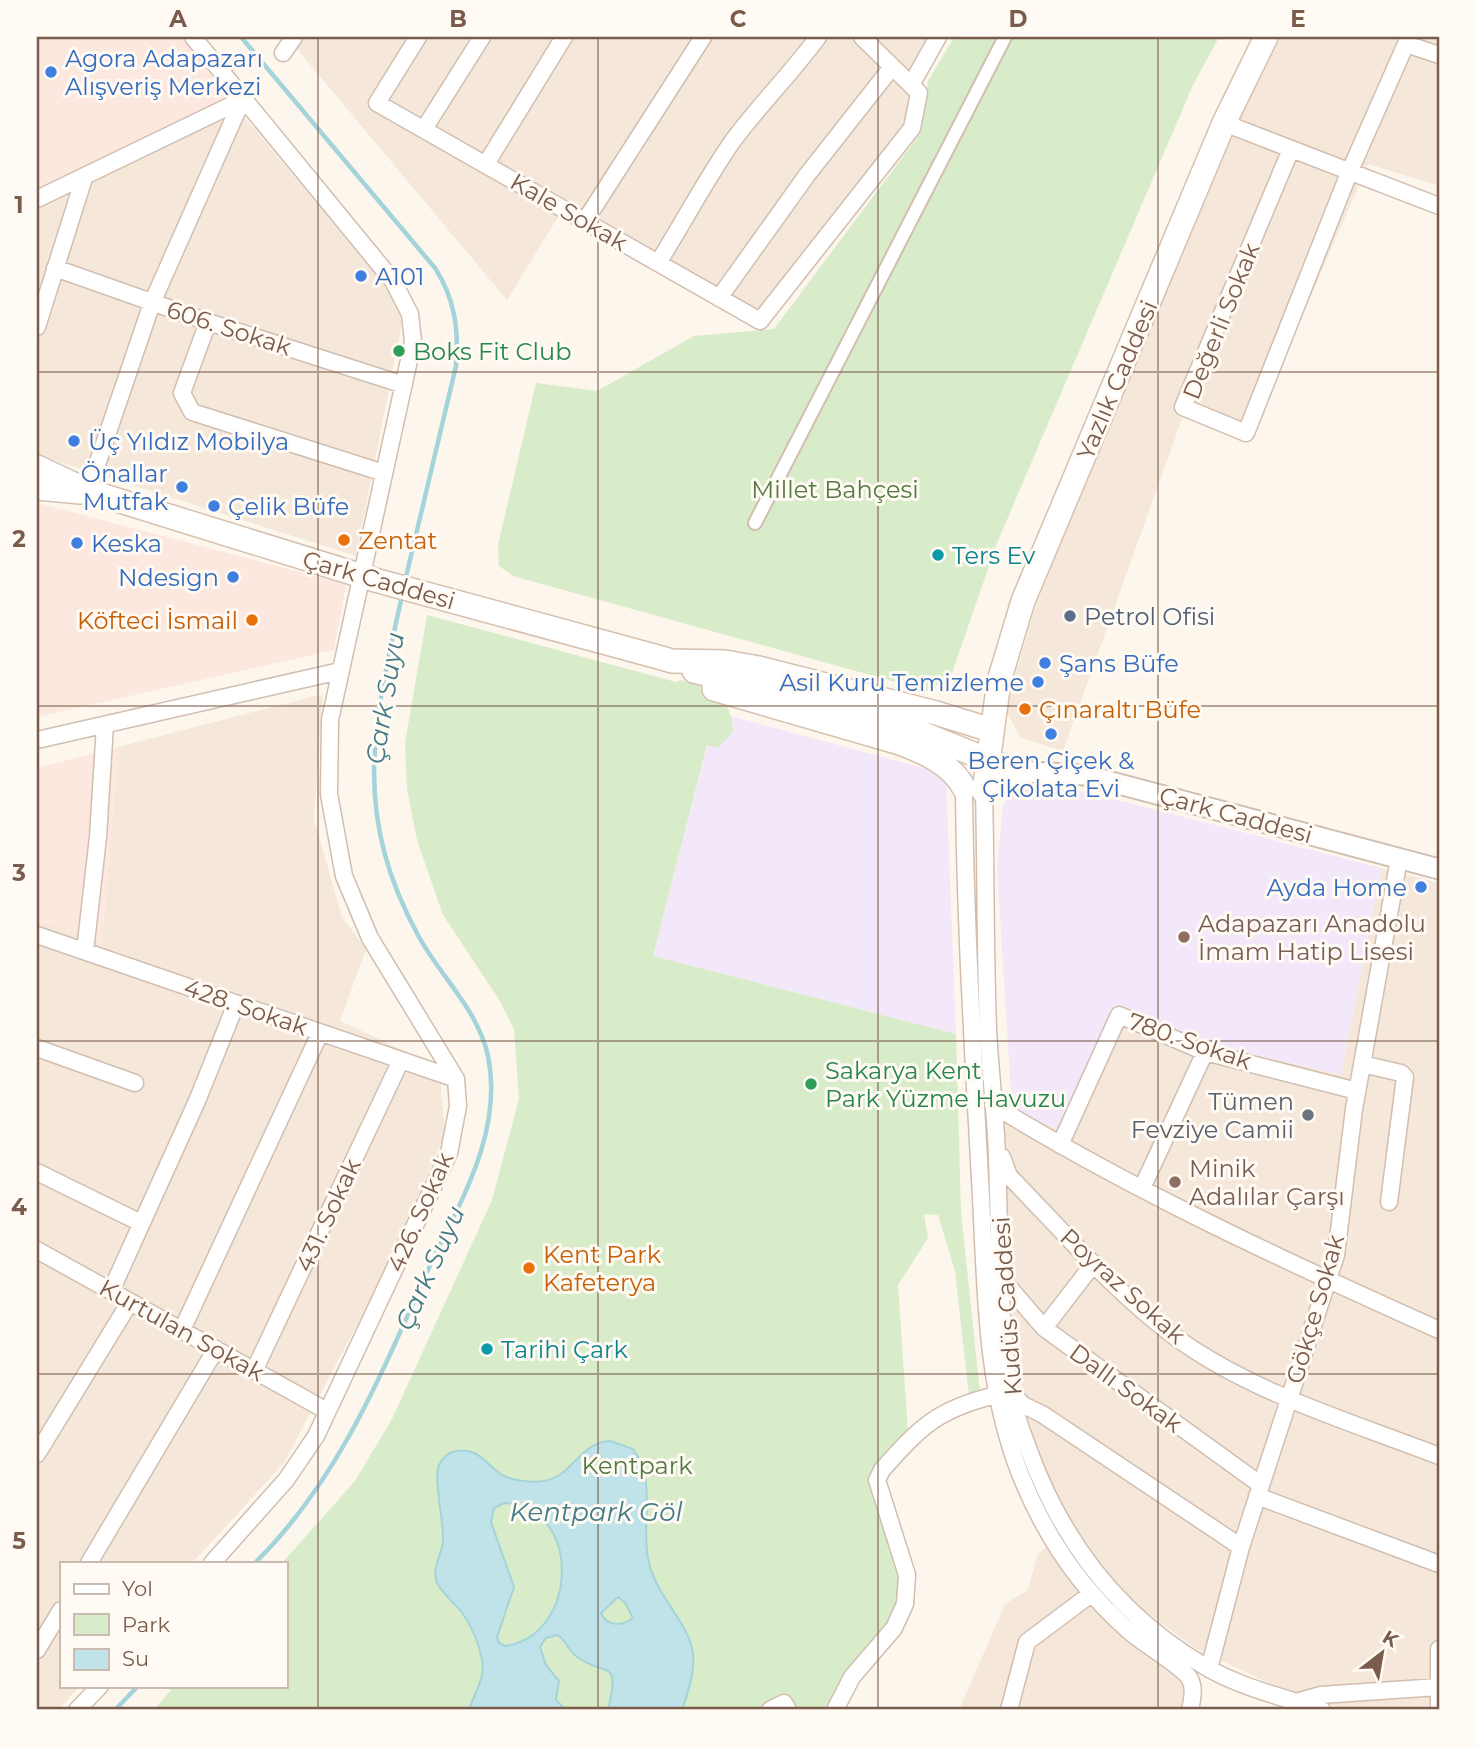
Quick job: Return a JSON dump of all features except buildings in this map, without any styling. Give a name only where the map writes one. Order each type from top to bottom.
[{"type":"main road","name":"Yazlık Caddesi","points":[[991,730],[999,681],[1023,601],[1224,123],[1266,37]]},
{"type":"main road","name":"Çark Caddesi","points":[[37,467],[88,491],[367,578],[680,665],[880,716],[980,757]]},
{"type":"main road","name":"Çark Caddesi","points":[[37,488],[61,492],[88,491]]},
{"type":"main road","name":"Çark Caddesi","points":[[680,665],[725,662],[759,668],[936,713],[991,730]]},
{"type":"main road","points":[[680,665],[711,688],[735,697],[900,743],[923,752],[974,790],[980,757],[991,730]]},
{"type":"street","points":[[193,37],[393,281],[410,314],[414,342],[384,472],[367,578],[340,671],[330,720],[329,794],[344,876],[370,938],[456,1079]]},
{"type":"street","points":[[283,53],[294,37]]},
{"type":"street","name":"Kale Sokak","points":[[418,37],[377,103],[761,321],[912,128],[919,93],[911,85]]},
{"type":"street","points":[[424,129],[482,37]]},
{"type":"street","points":[[486,164],[564,37]]},
{"type":"street","points":[[585,221],[703,37]]},
{"type":"street","points":[[658,263],[731,144],[762,102],[795,69],[818,37]]},
{"type":"street","points":[[862,37],[911,85],[938,37]]},
{"type":"street","points":[[755,523],[1005,37]]},
{"type":"street","points":[[1349,173],[1407,40],[1439,55]]},
{"type":"street","points":[[719,298],[807,175],[892,67]]},
{"type":"street","points":[[37,200],[242,100]]},
{"type":"street","points":[[88,491],[152,303],[242,100]]},
{"type":"street","points":[[1224,123],[1439,206]]},
{"type":"street","name":"Değerli Sokak","points":[[1291,149],[1183,407],[1246,433],[1349,173]]},
{"type":"street","points":[[37,327],[84,178]]},
{"type":"street","name":"606. Sokak","points":[[55,268],[208,322],[404,385]]},
{"type":"street","points":[[208,322],[182,393],[185,404],[192,412],[384,472]]},
{"type":"street","points":[[37,740],[340,671]]},
{"type":"street","points":[[85,951],[98,837],[105,725]]},
{"type":"street","points":[[980,757],[1031,772]]},
{"type":"street","points":[[974,790],[1031,772]]},
{"type":"street","name":"Çark Caddesi","points":[[1031,772],[1085,775],[1439,869]]},
{"type":"street","name":"Kudüs Caddesi","points":[[974,790],[997,1142],[1003,1393],[1042,1484],[1069,1538],[1107,1589],[1178,1650],[1209,1669],[1259,1691],[1322,1710]]},
{"type":"street","name":"Kudüs Caddesi","points":[[974,790],[964,884],[989,1338],[1017,1467],[1038,1519],[1072,1571],[1129,1632],[1189,1678],[1193,1692],[1190,1710]]},
{"type":"street","name":"Gökçe Sokak","points":[[1209,1669],[1241,1547],[1336,1255],[1357,1091],[1399,859]]},
{"type":"street","name":"428. Sokak","points":[[37,935],[456,1079]]},
{"type":"street","points":[[111,1291],[197,1101],[236,1003]]},
{"type":"street","name":"780. Sokak","points":[[1059,1145],[1119,1015],[1205,1052],[1357,1091]]},
{"type":"street","points":[[182,1330],[320,1032]]},
{"type":"street","points":[[37,1048],[135,1083]]},
{"type":"street","points":[[1142,1188],[1205,1052]]},
{"type":"street","name":"431. Sokak","points":[[254,1371],[401,1060]]},
{"type":"street","points":[[1362,1064],[1401,1073],[1405,1077],[1389,1202]]},
{"type":"street","name":"426. Sokak","points":[[213,1562],[286,1480],[316,1436],[449,1153],[458,1106],[456,1079]]},
{"type":"street","points":[[993,1105],[1059,1145],[1142,1188],[1328,1281],[1439,1330]]},
{"type":"street","name":"Poyraz Sokak","points":[[997,1142],[1009,1176],[1094,1263],[1177,1338],[1206,1357],[1289,1398],[1439,1456]]},
{"type":"street","points":[[37,1172],[141,1223]]},
{"type":"street","name":"Kurtulan Sokak","points":[[37,1250],[327,1411]]},
{"type":"street","points":[[1044,1328],[1094,1263]]},
{"type":"street","name":"Dallı Sokak","points":[[1002,1279],[1044,1328],[1259,1490],[1439,1563]]},
{"type":"street","points":[[37,1454],[130,1302]]},
{"type":"street","points":[[90,1562],[216,1349]]},
{"type":"street","points":[[835,1710],[852,1677],[894,1628],[905,1604],[906,1574],[877,1480],[882,1470],[929,1420],[961,1404],[1003,1393],[1042,1414],[1241,1547]]},
{"type":"street","points":[[1009,1710],[1027,1642],[1091,1594]]},
{"type":"street","points":[[37,1650],[60,1612]]},
{"type":"street","points":[[1439,1648],[1439,1710]]},
{"type":"street","points":[[1296,1702],[1321,1695],[1438,1687]]},
{"type":"street","points":[[77,1710],[98,1688]]},
{"type":"street","points":[[770,1710],[784,1703],[788,1710]]},
{"type":"shaded area","points":[[37,37],[183,37],[229,99],[37,189]]},
{"type":"shaded area","points":[[287,37],[930,37],[917,59],[904,124],[758,309],[566,204],[507,300]]},
{"type":"shaded area","points":[[1281,37],[1439,37],[1439,186],[1368,164],[1248,442],[1183,416],[1063,751],[1021,738],[1005,709],[1044,578],[1245,107]]},
{"type":"shaded area","points":[[229,99],[405,308],[356,556],[37,455],[37,189]]},
{"type":"shaded area","points":[[37,503],[346,584],[334,650],[37,717]]},
{"type":"shaded area","points":[[323,694],[314,819],[342,917],[366,949],[340,1021],[439,1067],[445,1135],[378,1285],[284,1463],[193,1562],[60,1562],[60,1688],[78,1688],[58,1710],[37,1710],[37,920],[102,942],[118,747]]},
{"type":"shaded area","points":[[716,712],[946,774],[956,1034],[653,956]]},
{"type":"shaded area","points":[[118,747],[102,942],[37,920],[37,768]]},
{"type":"shaded area","name":"Adapazarı Anadolu İmam Hatip Lisesi","points":[[1033,782],[1087,792],[1381,868],[1341,1075],[1218,1046],[1117,1006],[1062,1131],[1012,1110],[997,868],[1003,804],[1015,790]]},
{"type":"shaded area","points":[[1381,868],[1439,883],[1439,1710],[1347,1710],[1281,1689],[1195,1648],[1122,1594],[1076,1539],[1031,1438],[1015,1349],[1002,1134],[1012,1110],[1062,1130],[1117,1006],[1218,1046],[1341,1075]]},
{"type":"shaded area","points":[[1048,1545],[1099,1614],[1184,1680],[1185,1710],[959,1710],[1005,1604],[1028,1590],[1037,1556]]},
{"type":"green space","name":"Millet Bahçesi","points":[[954,37],[1219,37],[1193,85],[997,543],[951,676],[928,691],[513,576],[499,566],[498,545],[536,383],[597,391],[694,336],[774,329],[920,134],[928,81]]},
{"type":"green space","name":"Kentpark","points":[[427,615],[676,682],[680,680],[710,691],[724,702],[729,710],[733,732],[718,748],[707,745],[653,956],[956,1034],[961,1212],[980,1392],[969,1396],[955,1271],[938,1215],[924,1214],[928,1238],[898,1285],[908,1432],[882,1470],[905,1604],[835,1710],[154,1710],[172,1688],[287,1688],[287,1562],[283,1562],[355,1481],[392,1419],[492,1200],[519,1099],[514,1029],[500,1001],[443,915],[417,840],[407,789],[405,743]]},
{"type":"water","name":"Kentpark Göl","points":[[610,1441],[633,1449],[640,1461],[646,1488],[648,1558],[657,1585],[685,1631],[693,1654],[692,1674],[683,1707],[681,1710],[608,1710],[613,1682],[611,1675],[576,1656],[558,1635],[546,1638],[540,1647],[546,1665],[559,1681],[556,1700],[566,1710],[469,1710],[483,1667],[477,1641],[468,1622],[435,1578],[443,1541],[437,1482],[439,1465],[445,1456],[465,1451],[477,1454],[506,1477],[523,1481],[544,1481],[562,1473],[583,1453],[600,1443]],"holes":[[[504,1503],[530,1510],[548,1525],[559,1547],[562,1572],[558,1597],[547,1620],[529,1637],[505,1646],[499,1643],[497,1637],[514,1587],[491,1522],[494,1508]],[[618,1597],[625,1603],[633,1618],[616,1624],[607,1621],[601,1613]]]},
{"type":"waterway","name":"Çark Suyu","points":[[241,37],[435,268],[451,303],[456,327],[456,366],[405,581]]},
{"type":"waterway","name":"Çark Suyu","points":[[256,1562],[284,1531],[334,1463],[374,1389],[464,1195],[484,1141],[490,1113],[491,1085],[483,1039],[468,1009],[419,937],[398,892],[384,850],[376,809],[374,768],[377,728],[402,596]]},
{"type":"waterway","name":"Çark Suyu","points":[[115,1710],[136,1688]]},
{"type":"place","name":"Agora Adapazarı Alışveriş Merkezi","points":[[51,72]]},
{"type":"place","name":"A101","points":[[361,276]]},
{"type":"place","name":"Boks Fit Club","points":[[399,351]]},
{"type":"place","name":"Üç Yıldız Mobilya","points":[[74,441]]},
{"type":"place","name":"Önallar Mutfak","points":[[182,487]]},
{"type":"place","name":"Çelik Büfe","points":[[214,506]]},
{"type":"place","name":"Zentat","points":[[344,540]]},
{"type":"place","name":"Keska","points":[[77,543]]},
{"type":"place","name":"Ters Ev","points":[[938,555]]},
{"type":"place","name":"Ndesign","points":[[233,577]]},
{"type":"place","name":"Petrol Ofisi","points":[[1070,616]]},
{"type":"place","name":"Köfteci İsmail","points":[[252,620]]},
{"type":"place","name":"Şans Büfe","points":[[1045,663]]},
{"type":"place","name":"Asil Kuru Temizleme","points":[[1038,682]]},
{"type":"place","name":"Çınaraltı Büfe","points":[[1025,709]]},
{"type":"place","name":"Beren Çiçek & Çikolata Evi","points":[[1051,734]]},
{"type":"place","name":"Ayda Home","points":[[1421,887]]},
{"type":"place","name":"Adapazarı Anadolu İmam Hatip Lisesi","points":[[1184,937]]},
{"type":"place","name":"Sakarya Kent Park Yüzme Havuzu","points":[[811,1084]]},
{"type":"place","name":"Tümen Fevziye Camii","points":[[1308,1115]]},
{"type":"place","name":"Minik Adalılar Çarşı","points":[[1175,1182]]},
{"type":"place","name":"Kent Park Kafeterya","points":[[529,1268]]},
{"type":"place","name":"Tarihi Çark","points":[[487,1349]]}]
